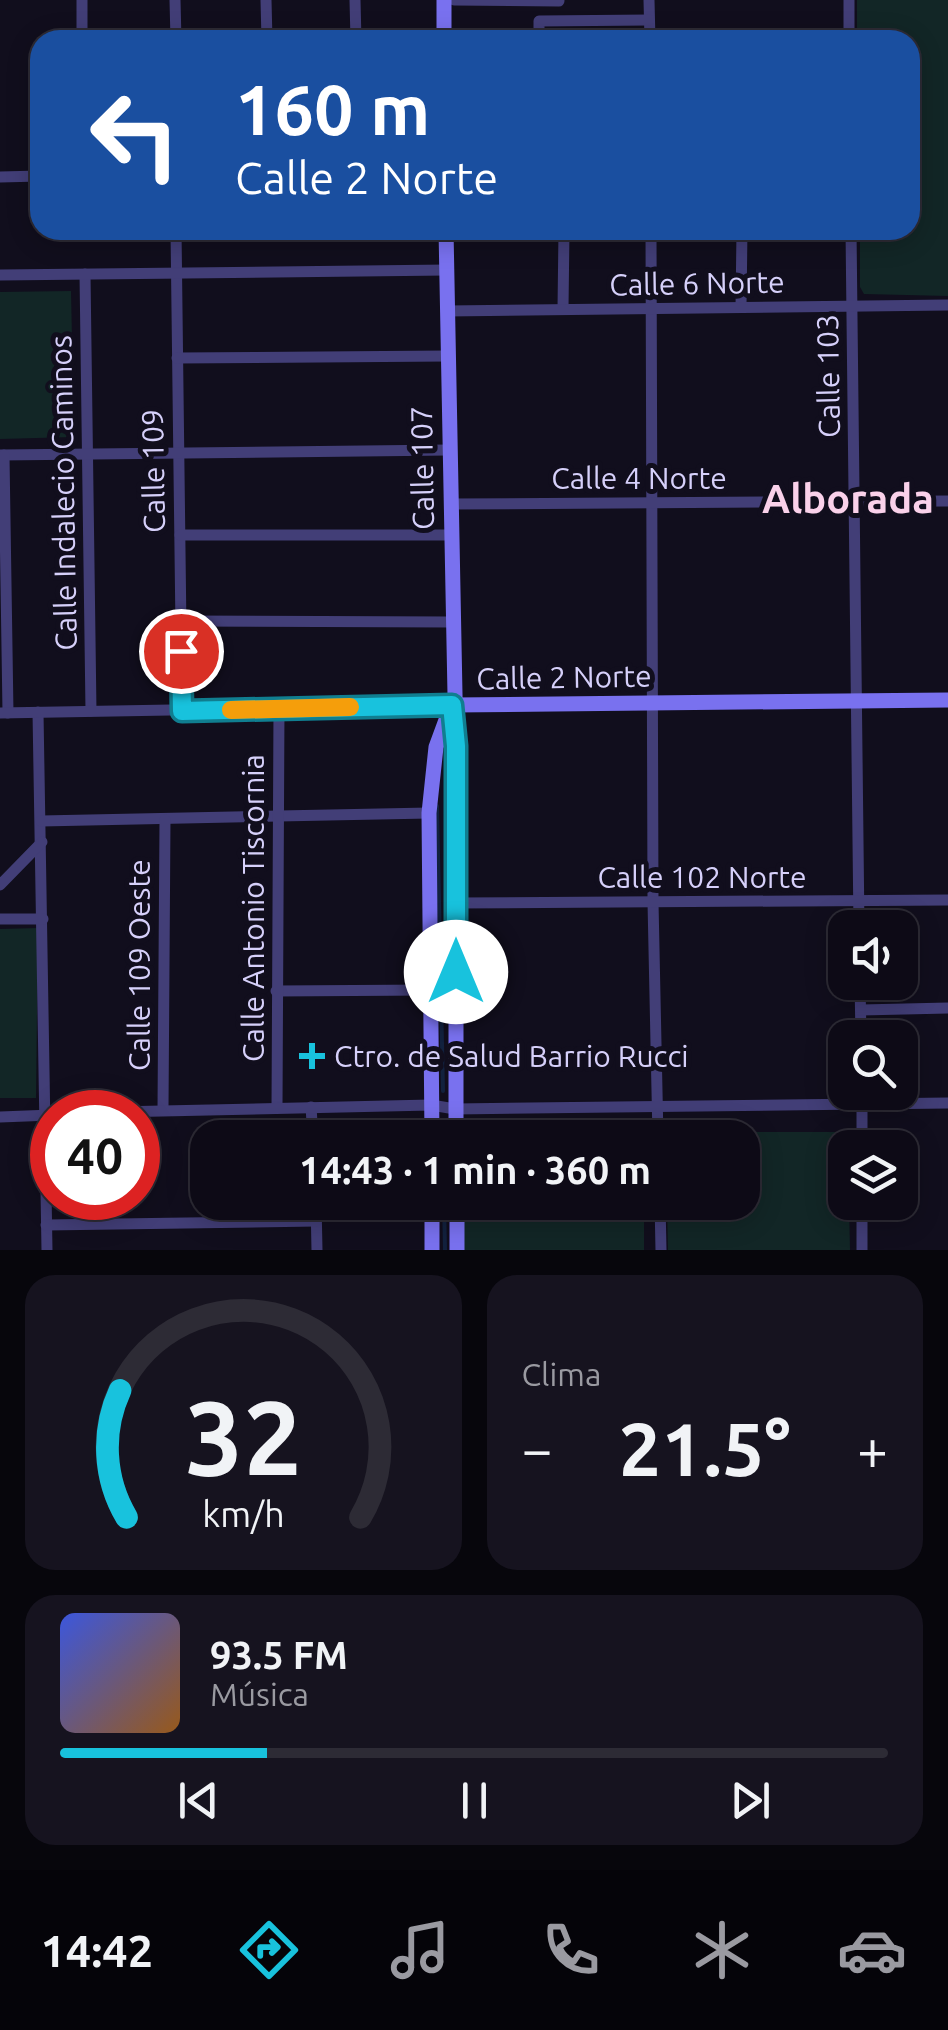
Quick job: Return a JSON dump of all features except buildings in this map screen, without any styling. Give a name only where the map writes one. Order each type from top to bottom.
[{"type":"street","points":[[82,0],[82,30]]},
{"type":"street","points":[[176,0],[176,30]]},
{"type":"street","points":[[266,0],[267,30]]},
{"type":"street","points":[[355,0],[356,30]]},
{"type":"street","points":[[444,0],[444,30]]},
{"type":"street","points":[[454,0],[559,1],[561,21]]},
{"type":"street","points":[[649,0],[650,30]]},
{"type":"street","points":[[849,0],[849,30]]},
{"type":"street","points":[[539,30],[539,21],[650,20]]},
{"type":"street","points":[[0,176],[30,176]]},
{"type":"street","name":"Calle 109","points":[[176,240],[182,711]]},
{"type":"street","name":"Calle 107","points":[[446,240],[456,1120]]},
{"type":"street","points":[[564,240],[564,309]]},
{"type":"street","points":[[651,240],[653,902],[658,1120]]},
{"type":"street","points":[[741,307],[742,240]]},
{"type":"street","name":"Calle 103","points":[[851,240],[859,910]]},
{"type":"street","points":[[0,275],[447,270]]},
{"type":"street","name":"Calle Indalecio Caminos","points":[[85,274],[91,711]]},
{"type":"street","name":"Calle 6 Norte","points":[[448,310],[948,305]]},
{"type":"street","points":[[177,358],[448,356]]},
{"type":"street","points":[[4,713],[2,455],[449,450]]},
{"type":"street","name":"Calle 4 Norte","points":[[450,504],[948,502]]},
{"type":"street","points":[[180,535],[450,535]]},
{"type":"street","points":[[181,621],[451,622]]},
{"type":"street","name":"Calle 2 Norte","points":[[4,713],[948,700]]},
{"type":"street","points":[[431,1120],[429,814],[436,747],[452,705]]},
{"type":"street","name":"Calle Antonio Tiscornia","points":[[278,1108],[280,708]]},
{"type":"street","points":[[38,712],[48,1090]]},
{"type":"street","points":[[41,821],[429,814]]},
{"type":"street","name":"Calle 109 Oeste","points":[[163,1110],[165,820]]},
{"type":"street","points":[[0,885],[42,842]]},
{"type":"street","name":"Calle 102 Norte","points":[[456,903],[948,900]]},
{"type":"street","points":[[0,919],[43,919]]},
{"type":"street","points":[[276,991],[430,990]]},
{"type":"street","points":[[860,1000],[860,1020]]},
{"type":"street","points":[[860,1010],[948,1008]]},
{"type":"street","points":[[160,1110],[431,1105],[456,1110],[828,1099]]},
{"type":"street","points":[[918,1101],[948,1103]]},
{"type":"street","points":[[312,1107],[312,1120]]},
{"type":"street","points":[[0,1117],[30,1116]]},
{"type":"street","points":[[46,1220],[47,1250]]},
{"type":"street","points":[[432,1220],[432,1250]]},
{"type":"street","points":[[456,1220],[457,1250]]},
{"type":"street","points":[[660,1220],[661,1250]]},
{"type":"street","points":[[862,1220],[862,1250]]},
{"type":"street","points":[[46,1225],[316,1222],[317,1250]]},
{"type":"green space","points":[[857,0],[948,0],[948,296],[864,294],[860,287],[860,240],[920,240],[920,30],[857,30]]},
{"type":"green space","points":[[71,291],[74,437],[0,439],[0,292]]},
{"type":"green space","points":[[38,928],[36,1090],[30,1090],[30,1098],[0,1098],[0,929]]},
{"type":"green space","points":[[760,1132],[828,1132],[828,1220],[849,1220],[850,1250],[668,1250],[667,1220],[760,1220]]},
{"type":"green space","points":[[462,1220],[644,1220],[644,1250],[463,1250]]},
{"type":"waterway","points":[[437,806],[443,1091]]},
{"type":"waterway","points":[[444,1220],[445,1250]]},
{"type":"slow traffic","points":[[231,710],[350,707]]},
{"type":"place","name":"Ctro. de Salud Barrio Rucci","points":[[312,1056]]},
{"type":"district","name":"Alborada","points":[[848,498]]},
{"type":"route","points":[[181,651],[182,711],[452,705],[456,746],[456,972]]}]
